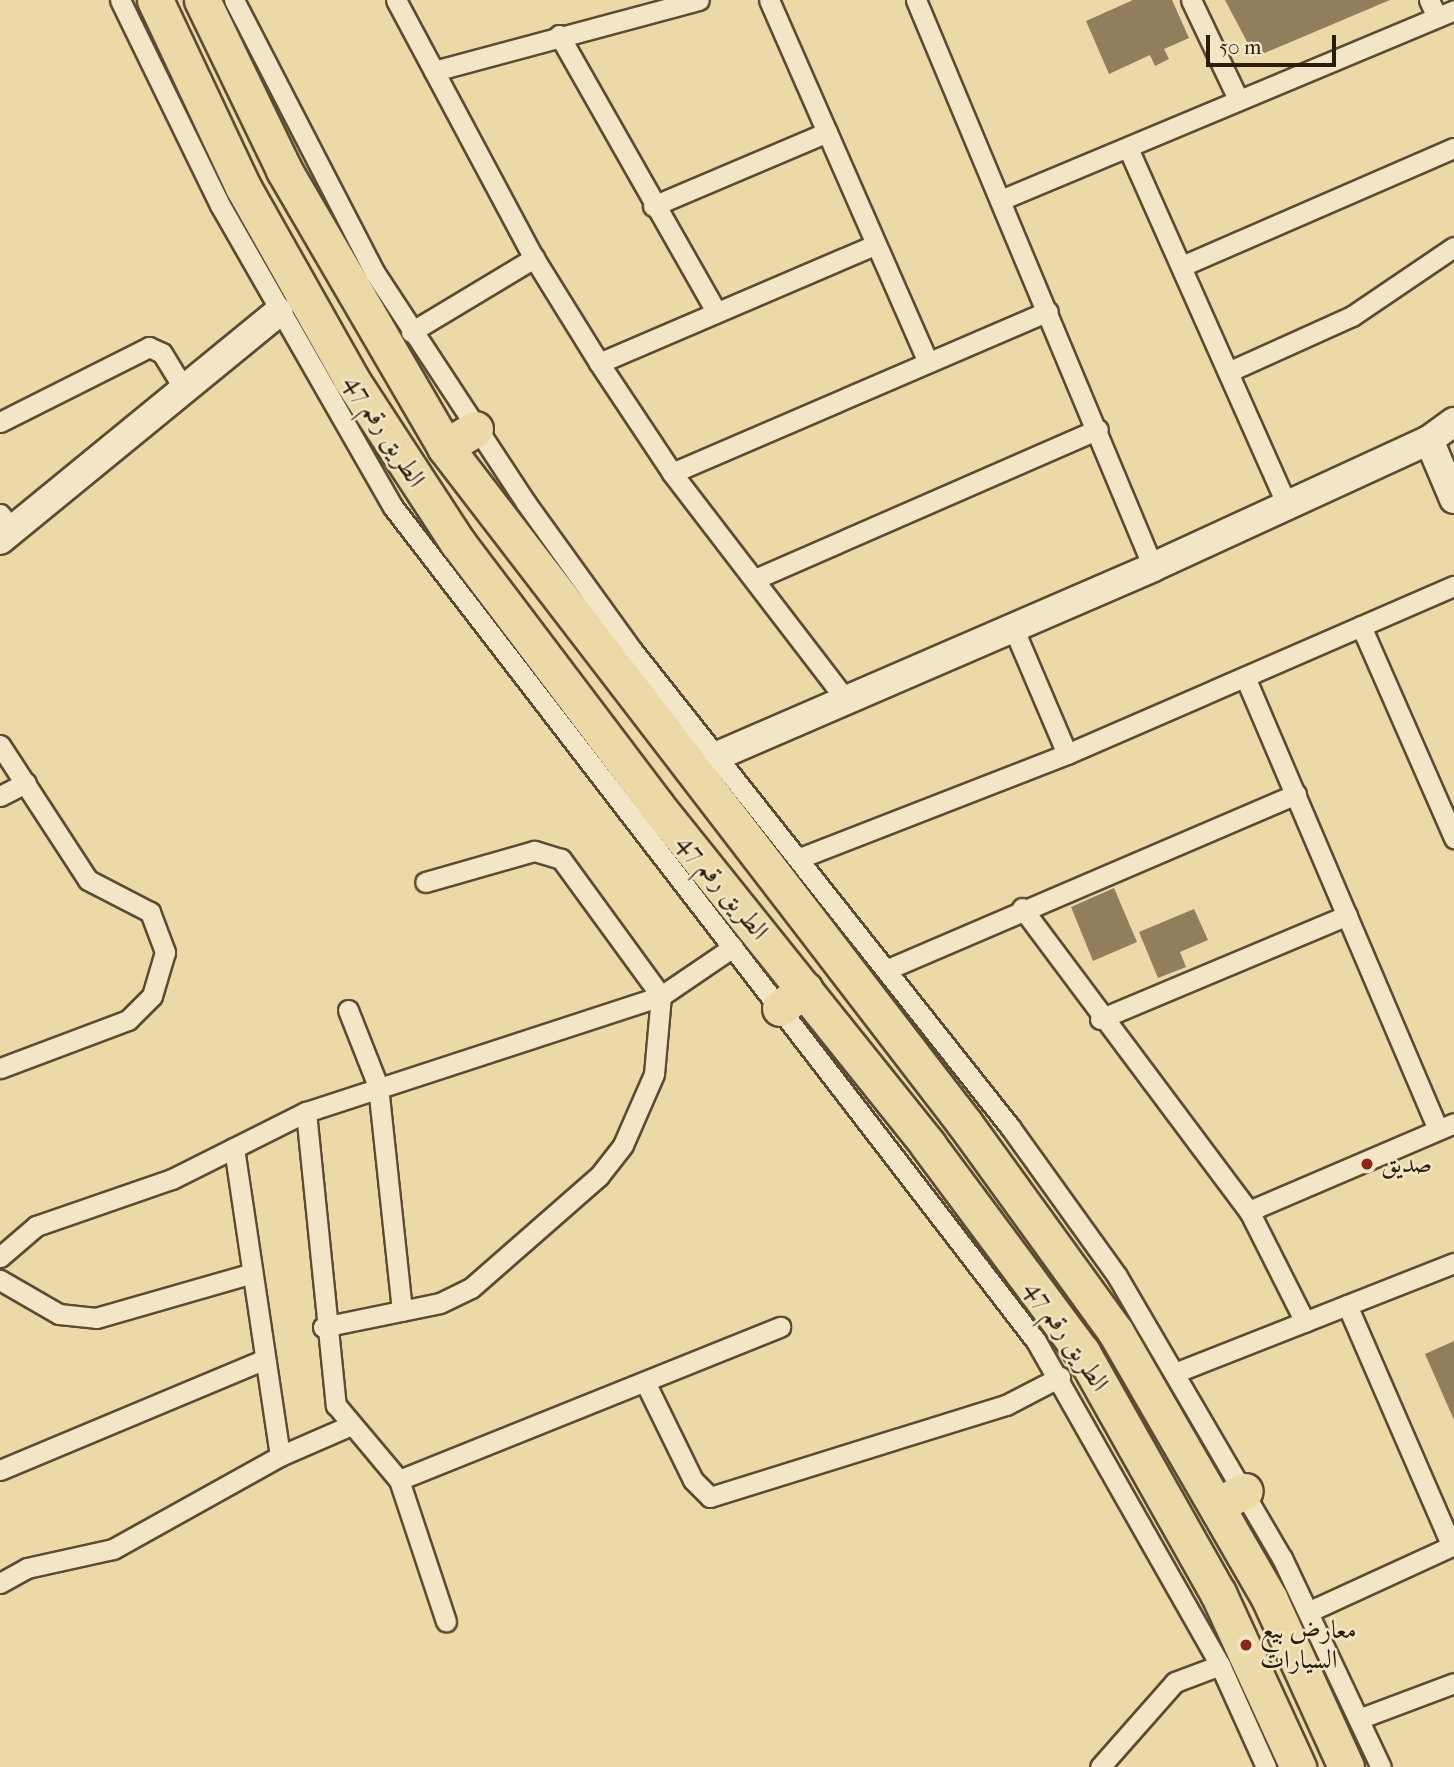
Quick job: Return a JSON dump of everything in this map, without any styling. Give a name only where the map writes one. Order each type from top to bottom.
[{"type":"highway","name":"الطريق رقم 47","points":[[155,0],[243,187],[291,303],[458,543],[792,998],[1071,1365],[1218,1593],[1298,1767]]},
{"type":"highway","name":"الطريق رقم 47","points":[[202,0],[343,274],[444,447],[965,1124],[1115,1331],[1231,1498],[1275,1612],[1346,1767]]},
{"type":"highway","points":[[291,303],[343,274]]},
{"type":"highway","points":[[444,447],[475,429]]},
{"type":"highway","points":[[1071,1365],[1115,1331]]},
{"type":"street","points":[[120,0],[291,303],[428,558],[733,947],[792,998]]},
{"type":"street","points":[[234,0],[328,191],[411,332],[475,429],[625,639],[888,969],[1063,1198],[1177,1372],[1231,1498],[1310,1611],[1381,1767]]},
{"type":"street","points":[[396,0],[534,258],[599,363],[672,473],[846,700]]},
{"type":"street","points":[[434,71],[559,35],[699,0]]},
{"type":"street","points":[[769,0],[928,362]]},
{"type":"street","points":[[916,0],[1003,199],[1153,567]]},
{"type":"street","points":[[1191,0],[1238,99]]},
{"type":"street","points":[[1003,199],[1128,148],[1440,9]]},
{"type":"street","points":[[559,35],[653,206],[715,310]]},
{"type":"street","points":[[653,206],[827,132]]},
{"type":"street","points":[[1128,148],[1287,505]]},
{"type":"street","points":[[1182,266],[1454,148]]},
{"type":"street","points":[[599,363],[715,310],[876,244]]},
{"type":"street","points":[[1227,372],[1352,316],[1454,247]]},
{"type":"street","points":[[411,332],[534,258]]},
{"type":"street","points":[[4,528],[291,303]]},
{"type":"street","points":[[672,473],[1048,311]]},
{"type":"street","points":[[0,422],[149,348],[162,353],[184,389]]},
{"type":"street","points":[[717,755],[1012,625],[1153,567],[1429,440],[1454,422]]},
{"type":"street","points":[[755,579],[1098,429]]},
{"type":"street","points":[[1429,440],[1454,499]]},
{"type":"street","points":[[800,858],[1067,754],[1454,586]]},
{"type":"street","points":[[1012,625],[1067,754]]},
{"type":"street","points":[[1361,626],[1454,838]]},
{"type":"street","points":[[1245,677],[1347,915],[1446,1126],[1249,1210]]},
{"type":"street","points":[[0,745],[88,880],[150,912],[165,952],[152,996],[128,1020],[0,1068]]},
{"type":"street","points":[[0,796],[26,783]]},
{"type":"street","points":[[888,969],[1022,908],[1296,794]]},
{"type":"street","points":[[323,1327],[402,1311],[471,1288],[598,1176],[623,1145],[654,1074],[660,996],[573,870],[550,853],[522,853],[425,882]]},
{"type":"street","points":[[1022,908],[1100,1018],[1249,1210],[1306,1322]]},
{"type":"street","points":[[1100,1018],[1347,915]]},
{"type":"street","points":[[0,1256],[36,1226],[144,1190],[306,1112],[378,1086],[660,996],[733,947]]},
{"type":"street","points":[[348,1010],[378,1086],[402,1311]]},
{"type":"street","points":[[306,1112],[323,1327],[336,1405],[349,1426],[399,1480],[446,1620]]},
{"type":"street","points":[[234,1148],[261,1361],[279,1456]]},
{"type":"street","points":[[1177,1372],[1454,1263]]},
{"type":"street","points":[[0,1280],[59,1314],[96,1318],[249,1274]]},
{"type":"street","points":[[1310,1611],[1453,1545],[1348,1305]]},
{"type":"street","points":[[399,1480],[779,1327]]},
{"type":"street","points":[[0,1470],[261,1361]]},
{"type":"street","points":[[645,1382],[693,1480],[710,1497],[1006,1405],[1071,1365],[1220,1665],[1266,1767]]},
{"type":"street","points":[[0,1583],[35,1565],[113,1549],[279,1456],[349,1426]]},
{"type":"street","points":[[1100,1767],[1175,1682],[1220,1665]]},
{"type":"street","points":[[1361,1718],[1454,1683]]},
{"type":"building","points":[[1133,0],[1172,0],[1189,38],[1164,49],[1169,59],[1155,66],[1150,55],[1109,74],[1086,21]]},
{"type":"building","points":[[1225,0],[1390,0],[1255,57]]},
{"type":"building","points":[[1114,888],[1137,942],[1093,961],[1071,907]]},
{"type":"building","points":[[1194,909],[1208,940],[1180,952],[1186,967],[1158,978],[1139,932]]},
{"type":"building","points":[[1454,1341],[1454,1420],[1425,1354]]},
{"type":"place","name":"صديق","points":[[1367,1164]]},
{"type":"place","name":"معارض بيع السيارات","points":[[1246,1645]]}]
